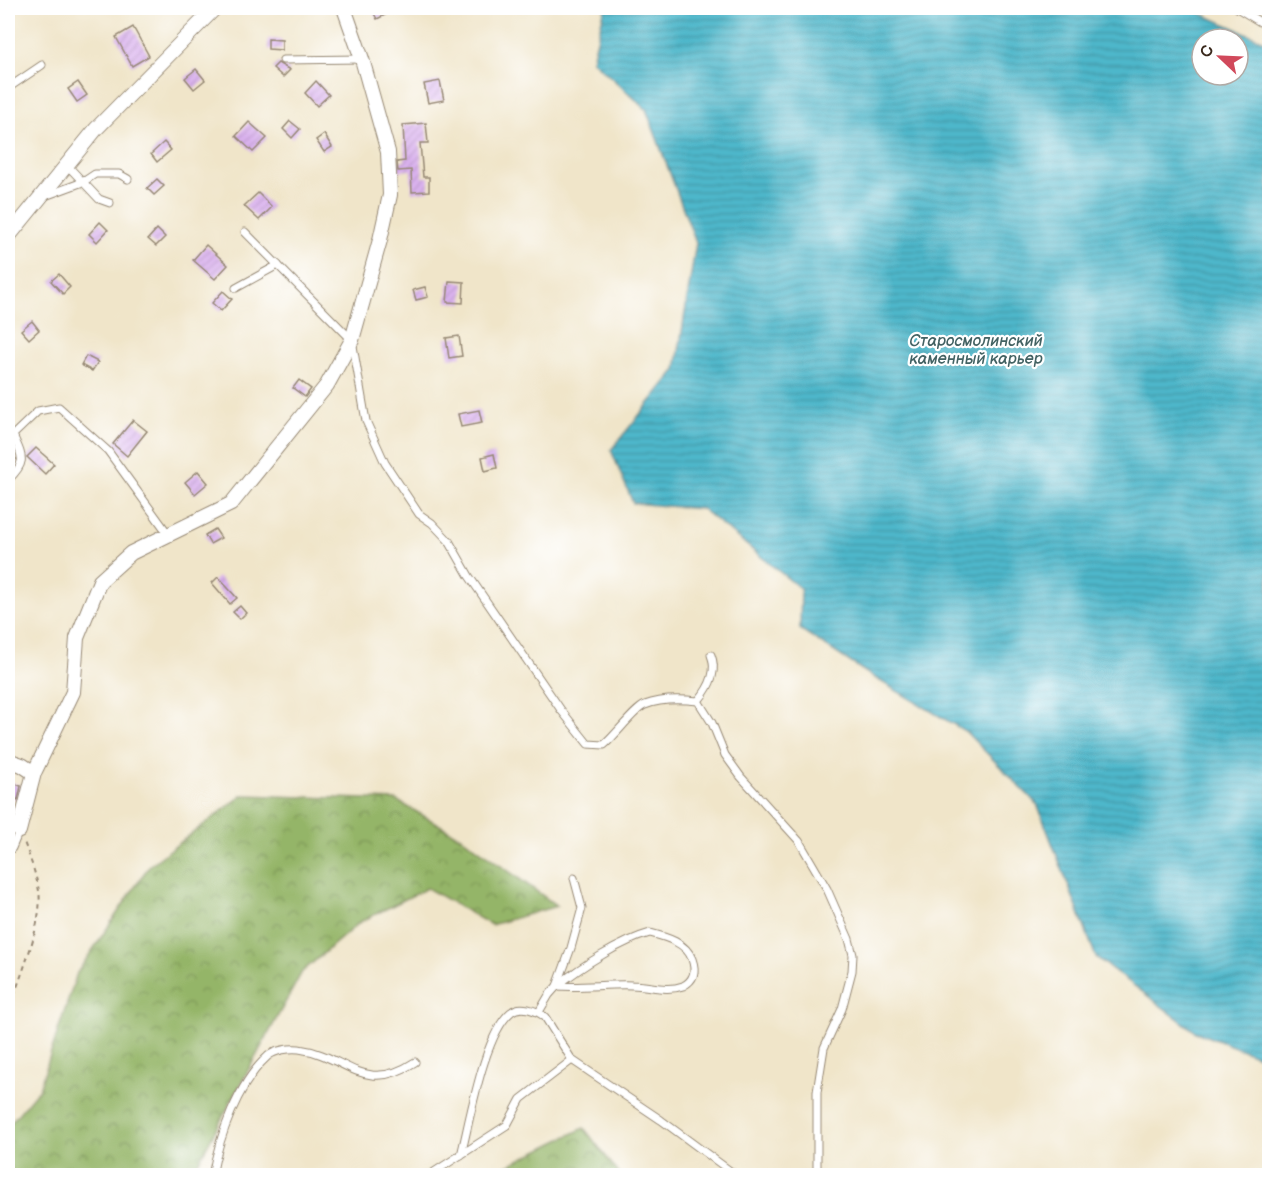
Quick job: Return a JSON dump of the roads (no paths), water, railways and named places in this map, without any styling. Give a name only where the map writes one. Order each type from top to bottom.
[{"type":"street","points":[[8,237],[96,129],[215,8]]},
{"type":"street","points":[[19,831],[34,773],[74,692],[77,638],[99,581],[131,553],[231,504],[327,385],[352,340],[390,195],[388,152],[362,59],[344,8]]},
{"type":"street","points":[[8,760],[34,773]]},
{"type":"lane","points":[[1237,8],[1269,28]]},
{"type":"lane","points":[[283,60],[362,59]]},
{"type":"lane","points":[[8,88],[42,65]]},
{"type":"lane","points":[[67,165],[99,199],[110,203]]},
{"type":"lane","points":[[40,198],[83,182],[95,174],[119,174],[128,179]]},
{"type":"lane","points":[[245,232],[352,340],[366,421],[385,463],[418,514],[432,523],[449,541],[469,576],[561,710],[588,744],[604,745],[644,705],[676,699],[698,701]]},
{"type":"lane","points":[[236,288],[278,265]]},
{"type":"lane","points":[[8,480],[19,470],[22,463],[22,455],[10,437],[38,411],[59,407],[108,451],[168,535]]},
{"type":"lane","points":[[698,701],[706,692],[711,681],[713,661],[711,655]]},
{"type":"lane","points":[[698,701],[712,723],[725,755],[741,777],[799,841],[827,889],[849,939],[853,955],[852,971],[842,1009],[824,1048],[817,1092],[817,1176]]},
{"type":"lane","points":[[8,852],[19,831]]},
{"type":"lane","points":[[557,986],[582,908],[574,878]]},
{"type":"lane","points":[[539,1012],[549,995],[557,986],[572,974],[636,937],[650,933],[672,938],[690,954],[695,968],[690,981],[682,986],[666,989],[635,985],[595,985],[580,988],[557,986]]},
{"type":"lane","points":[[461,1155],[483,1069],[494,1038],[511,1012],[524,1008],[539,1012],[545,1017],[572,1060],[661,1120],[737,1176]]},
{"type":"lane","points":[[212,1176],[221,1138],[245,1084],[270,1055],[284,1050],[298,1049],[314,1053],[364,1075],[379,1075],[402,1070],[415,1062]]},
{"type":"lane","points":[[428,1176],[507,1125],[521,1099],[572,1060]]},
{"type":"water","name":"Старосмолинский каменный карьер","points":[[605,8],[1188,8],[1232,27],[1190,27],[1190,87],[1250,87],[1250,35],[1269,43],[1269,1060],[1196,1032],[1096,957],[1037,804],[965,731],[870,675],[800,629],[801,589],[702,509],[633,503],[611,450],[676,370],[696,243],[646,109],[592,60]]}]
